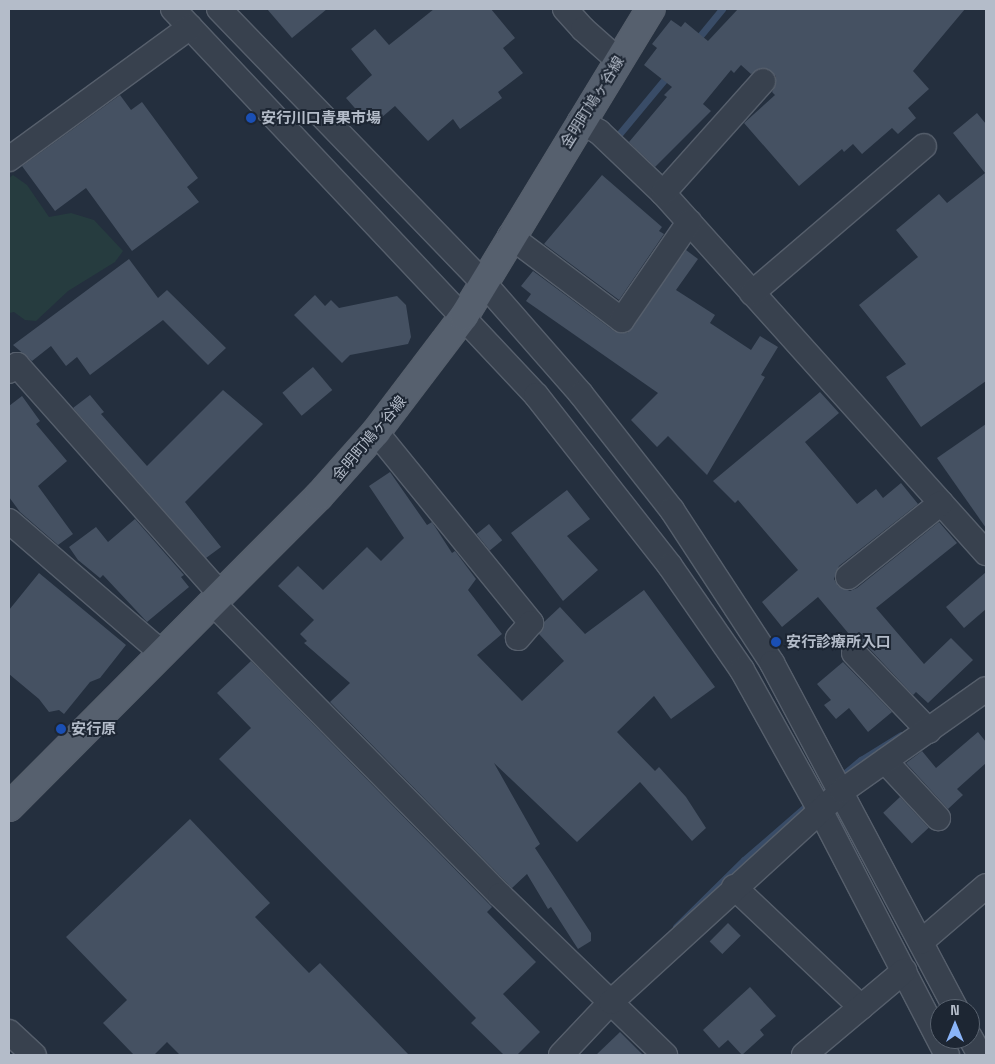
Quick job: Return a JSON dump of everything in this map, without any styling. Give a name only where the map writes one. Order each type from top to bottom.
[{"type":"main road","name":"金明町鳩ヶ谷線","points":[[9,806],[319,496],[376,432],[464,316],[510,236],[651,9]]},
{"type":"street","points":[[172,9],[464,316],[536,395],[670,566],[742,670],[820,810],[947,1055]]},
{"type":"street","points":[[219,9],[483,282],[581,394],[672,510],[724,584],[772,663],[842,791],[951,999]]},
{"type":"street","points":[[565,9],[582,29],[618,60]]},
{"type":"street","points":[[9,159],[190,27]]},
{"type":"street","points":[[663,193],[763,81]]},
{"type":"street","points":[[580,122],[599,132],[663,193],[986,553]]},
{"type":"street","points":[[752,293],[924,146]]},
{"type":"street","points":[[510,236],[622,320],[689,222]]},
{"type":"street","points":[[9,371],[17,365],[216,598],[500,895],[665,1055]]},
{"type":"street","points":[[376,432],[531,623],[518,638]]},
{"type":"street","points":[[848,577],[941,503]]},
{"type":"street","points":[[9,521],[163,654]]},
{"type":"street","points":[[854,653],[929,731]]},
{"type":"street","points":[[561,1055],[611,1002],[734,887],[842,791],[986,689]]},
{"type":"street","points":[[885,761],[938,818]]},
{"type":"street","points":[[921,942],[986,886]]},
{"type":"street","points":[[734,887],[861,1008]]},
{"type":"street","points":[[804,1055],[904,971]]},
{"type":"street","points":[[9,1032],[34,1055]]},
{"type":"green space","points":[[13,175],[27,185],[49,217],[71,213],[94,220],[123,251],[115,262],[68,291],[36,321],[25,320],[14,312],[9,313],[9,178]]},
{"type":"building","points":[[267,9],[327,9],[292,38]]},
{"type":"building","points":[[434,9],[491,9],[515,38],[503,48],[523,73],[498,92],[502,98],[460,129],[453,119],[428,141],[395,106],[374,124],[371,120],[368,123],[346,98],[372,75],[351,49],[375,29],[389,45]]},
{"type":"building","points":[[738,9],[965,9],[913,71],[929,89],[908,108],[916,118],[898,134],[892,128],[862,154],[853,144],[844,152],[842,149],[799,186],[744,123],[775,95],[772,92],[776,84],[776,76],[765,68],[751,74],[741,65],[734,73],[731,70],[703,104],[711,111],[655,167],[629,142],[667,97],[664,95],[672,87],[644,65],[657,48],[652,44],[671,20],[681,27],[685,22],[708,41]]},
{"type":"building","points":[[120,95],[131,110],[142,102],[198,178],[187,187],[199,202],[132,251],[86,188],[55,211],[22,166]]},
{"type":"building","points":[[977,113],[986,124],[986,381],[921,427],[886,377],[906,364],[859,305],[918,257],[896,230],[939,194],[947,203],[985,173],[953,133]]},
{"type":"building","points":[[602,175],[662,227],[659,231],[664,234],[619,300],[544,244]]},
{"type":"building","points":[[686,250],[698,259],[676,290],[715,315],[710,323],[751,350],[760,336],[778,347],[761,375],[765,377],[707,475],[668,436],[657,447],[631,420],[658,393],[526,301],[531,294],[521,286],[533,271],[614,331],[627,333]]},
{"type":"building","points":[[129,259],[158,298],[167,290],[226,348],[208,365],[163,320],[90,375],[77,357],[66,366],[51,346],[32,361],[13,345]]},
{"type":"building","points":[[315,295],[325,306],[331,300],[339,308],[397,296],[406,305],[411,337],[408,344],[350,355],[342,363],[294,315]]},
{"type":"building","points":[[313,367],[332,390],[302,416],[282,393]]},
{"type":"building","points":[[223,390],[263,424],[185,502],[221,547],[206,558],[73,408],[90,395],[104,412],[101,414],[147,466]]},
{"type":"building","points":[[820,392],[839,413],[805,442],[857,504],[876,489],[883,498],[901,483],[918,504],[839,566],[834,579],[838,586],[850,591],[857,588],[939,522],[957,543],[876,608],[924,664],[951,638],[973,660],[928,703],[916,692],[913,695],[864,643],[854,640],[818,597],[782,627],[762,602],[798,570],[738,500],[735,503],[713,481]]},
{"type":"building","points":[[22,396],[40,421],[36,424],[67,461],[38,486],[73,534],[58,545],[20,512],[9,497],[9,406]]},
{"type":"building","points":[[986,424],[986,528],[937,458]]},
{"type":"building","points":[[390,472],[427,525],[432,522],[452,553],[455,551],[476,579],[468,590],[502,634],[477,655],[522,701],[564,661],[539,634],[544,622],[560,607],[585,634],[644,590],[715,687],[671,719],[654,696],[617,732],[655,771],[659,767],[686,797],[706,828],[692,841],[640,782],[577,842],[494,763],[540,844],[535,848],[591,933],[591,941],[578,949],[551,907],[548,909],[527,874],[512,888],[330,702],[350,683],[304,643],[307,641],[300,634],[314,620],[278,586],[298,566],[323,590],[367,547],[381,561],[404,538],[369,486]]},
{"type":"building","points":[[567,490],[590,519],[567,536],[598,570],[563,601],[511,533]]},
{"type":"building","points":[[135,519],[184,575],[181,577],[189,587],[147,622],[103,575],[100,578],[78,560],[69,547],[96,527],[108,542]]},
{"type":"building","points":[[489,524],[502,540],[490,550],[477,534]]},
{"type":"building","points":[[986,572],[986,609],[964,628],[946,607]]},
{"type":"building","points":[[39,573],[126,645],[100,678],[90,682],[64,714],[59,710],[49,712],[39,699],[9,674],[9,610]]},
{"type":"building","points":[[251,661],[492,907],[487,912],[536,962],[503,994],[540,1032],[517,1055],[504,1055],[471,1023],[476,1018],[219,759],[251,728],[217,693]]},
{"type":"building","points":[[843,662],[892,712],[868,732],[849,708],[836,719],[824,705],[831,700],[817,684]]},
{"type":"building","points":[[978,732],[986,742],[986,763],[957,789],[963,795],[948,809],[906,763],[922,751],[936,768]]},
{"type":"building","points":[[900,797],[929,828],[912,843],[883,813]]},
{"type":"building","points":[[190,819],[270,903],[255,917],[309,973],[320,963],[409,1055],[180,1055],[167,1042],[154,1055],[134,1055],[103,1023],[127,1000],[66,937]]},
{"type":"building","points":[[728,923],[741,936],[722,954],[710,941]]},
{"type":"building","points":[[750,987],[776,1016],[760,1030],[764,1035],[742,1055],[728,1040],[719,1048],[703,1030]]},
{"type":"building","points":[[620,1032],[643,1055],[596,1055]]},
{"type":"waterway","points":[[695,42],[722,9]]},
{"type":"waterway","points":[[620,133],[669,74]]},
{"type":"waterway","points":[[838,779],[861,760],[901,735]]},
{"type":"waterway","points":[[676,927],[744,860],[811,802]]},
{"type":"place","name":"安行川口青果市場","points":[[251,118]]},
{"type":"place","name":"安行診療所入口","points":[[776,642]]},
{"type":"place","name":"安行原","points":[[61,729]]}]
